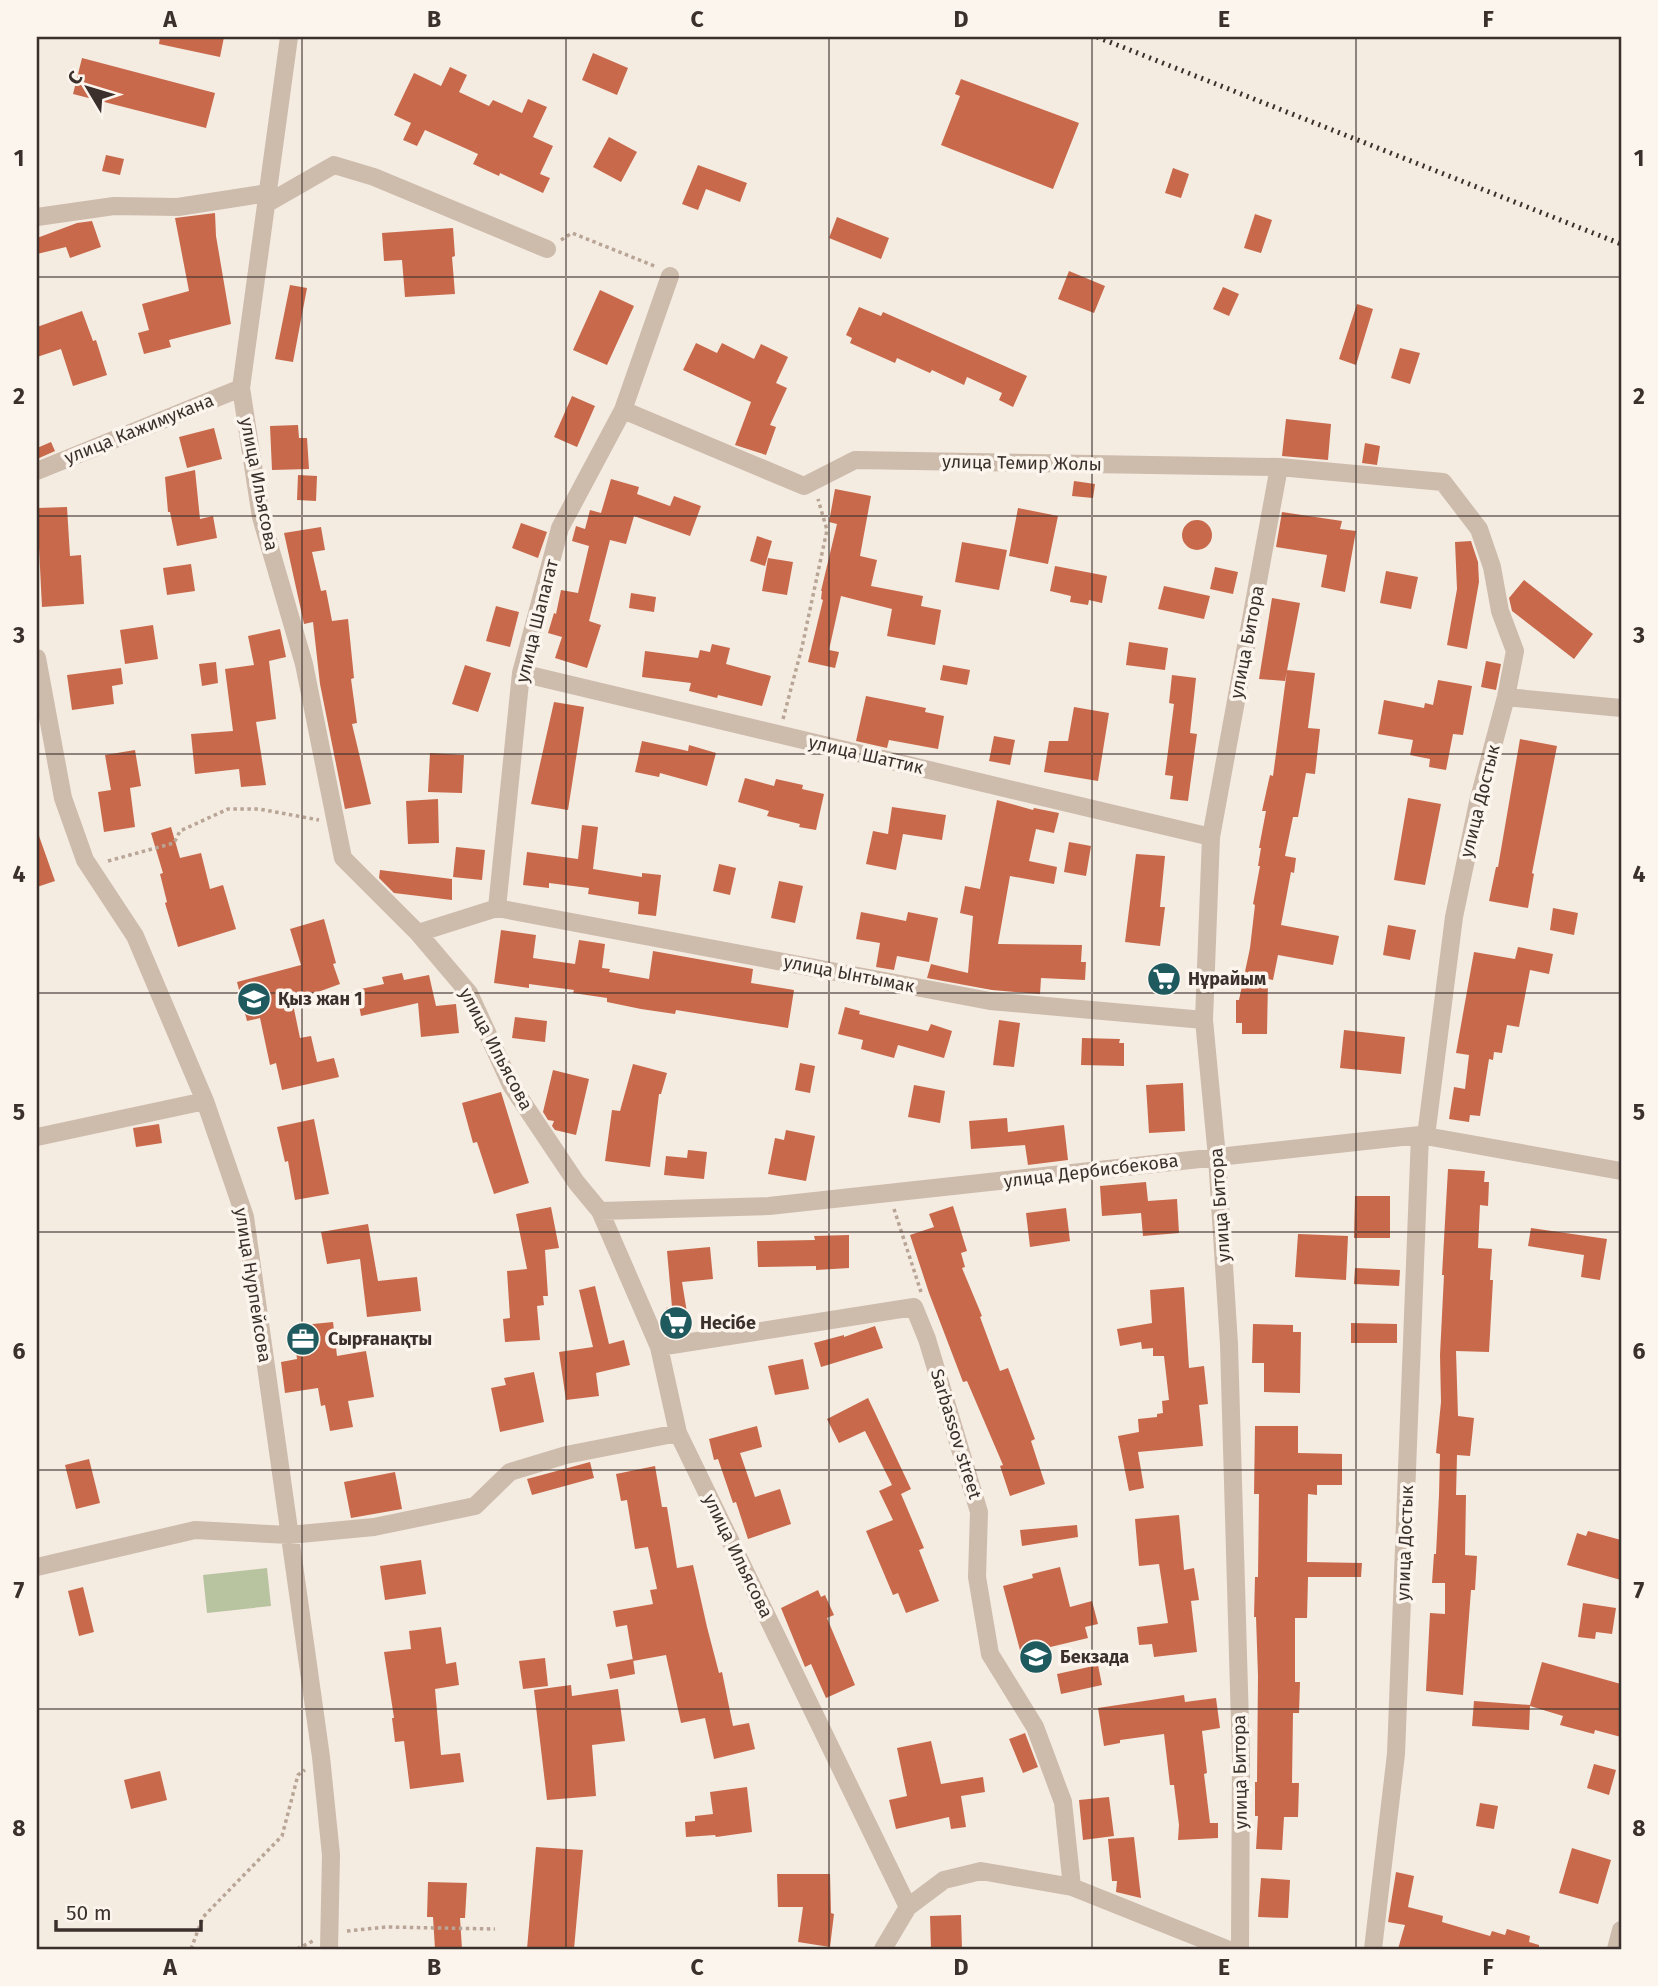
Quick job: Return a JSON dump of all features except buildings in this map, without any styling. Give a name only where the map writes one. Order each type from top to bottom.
[{"type":"street","name":"улица Ильясова","points":[[289,37],[241,388],[261,517],[304,664],[343,858],[418,933],[470,993],[511,1085],[576,1182],[600,1211],[659,1347],[678,1433],[908,1907]]},
{"type":"street","points":[[37,218],[114,205],[178,207],[267,198],[334,165],[374,177],[547,249]]},
{"type":"street","name":"улица Шапагат","points":[[496,908],[521,673],[560,528],[623,410],[670,276]]},
{"type":"street","name":"улица Кажимукана","points":[[37,471],[241,388]]},
{"type":"street","points":[[623,410],[804,486],[814,481]]},
{"type":"street","name":"улица Темир Жолы","points":[[814,481],[855,460],[1279,467],[1443,482]]},
{"type":"street","name":"улица Битора","points":[[1240,1949],[1241,1745],[1229,1344],[1217,1157],[1204,1020],[1211,837],[1279,467]]},
{"type":"street","name":"улица Достык","points":[[1373,1949],[1396,1754],[1423,1136],[1454,916],[1478,802],[1506,697],[1515,651],[1500,611],[1492,567],[1479,529],[1443,482]]},
{"type":"street","name":"улица Нурпейсова","points":[[37,658],[63,798],[88,865],[135,936],[205,1101],[245,1217],[321,1756],[331,1855],[329,1941]]},
{"type":"street","name":"улица Шаттик","points":[[521,673],[1211,837]]},
{"type":"street","points":[[1506,697],[1621,708]]},
{"type":"street","points":[[418,933],[496,908]]},
{"type":"street","name":"улица Ынтымак","points":[[496,908],[990,1001],[1204,1020]]},
{"type":"street","points":[[37,1136],[205,1101]]},
{"type":"street","name":"улица Дербисбекова","points":[[600,1211],[769,1206],[1423,1136],[1621,1171]]},
{"type":"street","points":[[659,1347],[914,1307]]},
{"type":"street","name":"Sarbassov street","points":[[914,1307],[928,1339],[979,1513],[977,1577],[990,1654],[1035,1727],[1063,1802],[1072,1887]]},
{"type":"street","points":[[37,1567],[195,1530],[289,1535],[374,1527],[475,1506],[509,1472],[566,1455],[678,1433]]},
{"type":"street","points":[[883,1949],[908,1907],[944,1880],[981,1871],[1072,1887],[1227,1949]]},
{"type":"street","points":[[1616,1949],[1621,1930]]},
{"type":"path","points":[[547,249],[572,233],[655,266],[670,276]]},
{"type":"path","points":[[779,734],[802,647],[827,530],[814,481]]},
{"type":"path","points":[[88,865],[174,843],[180,831],[229,809],[259,809],[336,822]]},
{"type":"path","points":[[889,1194],[923,1298],[914,1307]]},
{"type":"path","points":[[191,1949],[204,1917],[282,1836],[299,1775],[321,1756]]},
{"type":"path","points":[[297,1949],[386,1927],[495,1929]]},
{"type":"green space","points":[[267,1568],[271,1606],[207,1613],[203,1575]]},
{"type":"railway","points":[[1097,37],[1621,244]]},
{"type":"place","name":"Нұрайым","points":[[1164,979]]},
{"type":"place","name":"Қыз жан 1","points":[[254,999]]},
{"type":"place","name":"Несібе","points":[[676,1323]]},
{"type":"place","name":"Сырғанақты","points":[[303,1339]]},
{"type":"place","name":"Бекзада","points":[[1036,1657]]}]
